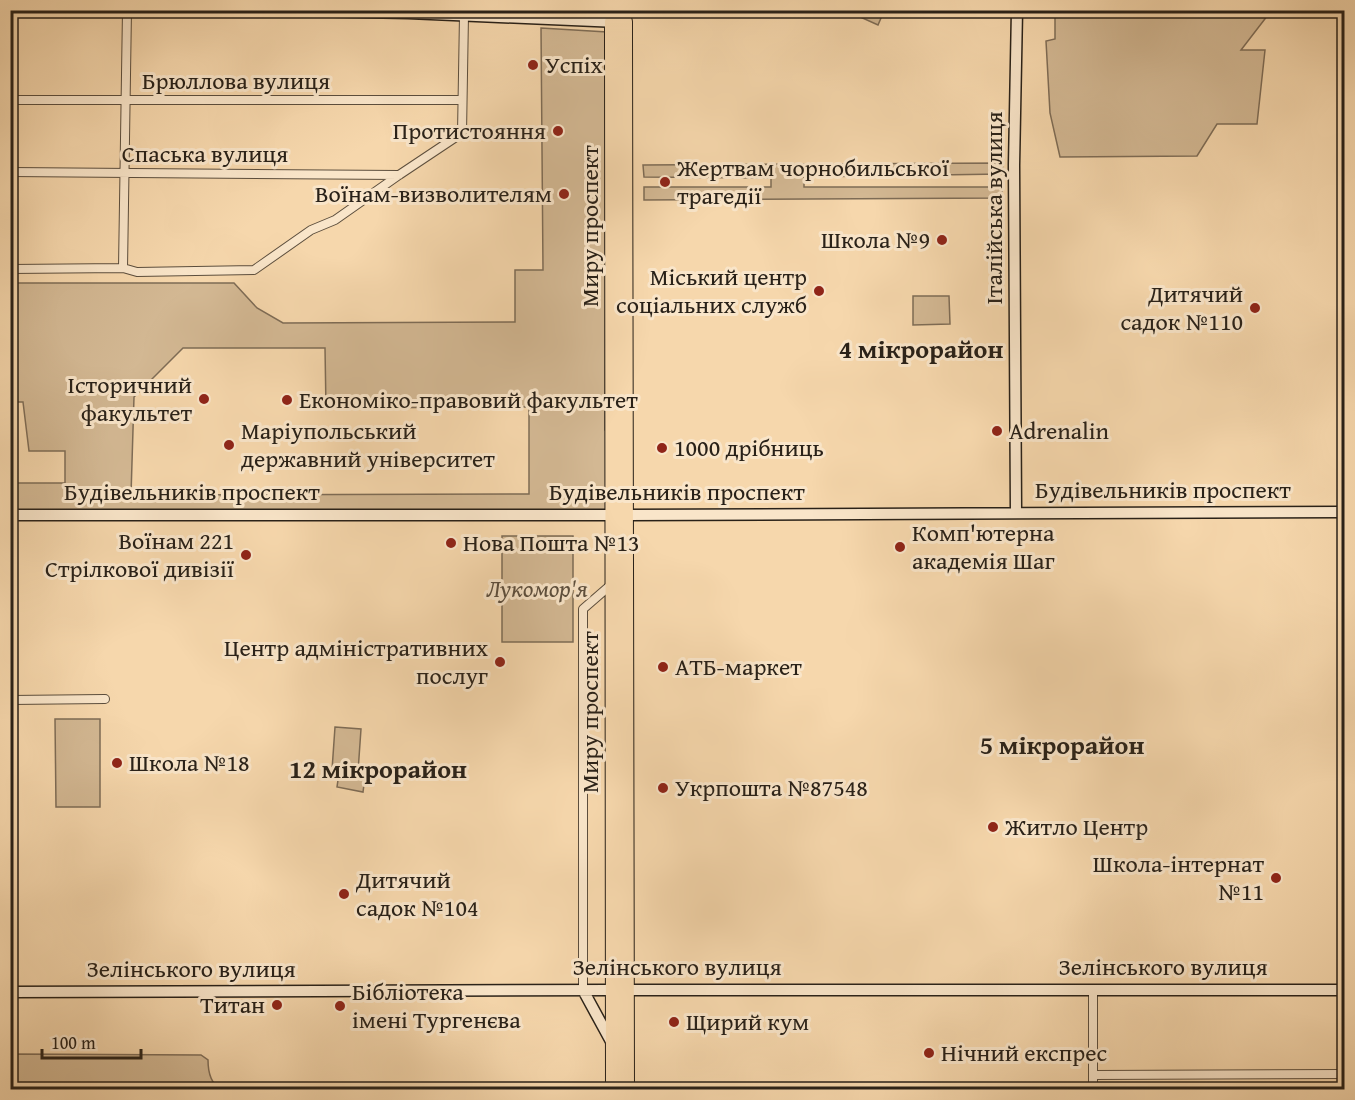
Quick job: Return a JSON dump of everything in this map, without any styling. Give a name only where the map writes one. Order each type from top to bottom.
[{"type":"highway","name":"Миру проспект","points":[[614,1089],[613,1053],[620,990],[619,16]]},
{"type":"highway","name":"Миру проспект","points":[[619,515],[613,582],[620,990],[627,1089]]},
{"type":"street","points":[[123,268],[128,10]]},
{"type":"street","points":[[258,10],[619,16]]},
{"type":"street","name":"Італійська вулиця","points":[[1016,513],[1014,165],[1017,10]]},
{"type":"street","points":[[10,269],[123,268],[136,272],[254,270],[311,230],[335,220],[462,133],[464,15]]},
{"type":"street","name":"Брюллова вулиця","points":[[10,100],[462,100]]},
{"type":"street","name":"Спаська вулиця","points":[[10,172],[399,174]]},
{"type":"street","name":"Будівельників проспект","points":[[10,515],[1344,512]]},
{"type":"street","points":[[607,1089],[613,1053],[583,990],[583,609],[613,582]]},
{"type":"street","points":[[10,700],[105,699]]},
{"type":"street","points":[[1093,990],[1093,1089]]},
{"type":"street","name":"Зелінського вулиця","points":[[10,992],[1344,990]]},
{"type":"street","points":[[1093,1075],[1344,1074]]},
{"type":"green space","points":[[884,10],[878,25],[847,11]]},
{"type":"green space","points":[[1055,11],[1271,11],[1241,50],[1265,50],[1257,124],[1217,124],[1197,156],[1060,157],[1050,113],[1046,41],[1055,39]]},
{"type":"green space","points":[[541,28],[607,32],[605,430],[608,431],[608,511],[11,511],[11,483],[65,483],[65,451],[29,451],[23,402],[11,402],[11,283],[234,283],[257,308],[283,323],[515,322],[515,270],[543,270]],"holes":[[[183,348],[325,348],[326,408],[529,407],[529,494],[131,495],[134,397]]]},
{"type":"green space","points":[[1003,163],[1002,174],[804,177],[804,187],[1002,187],[1002,198],[644,200],[644,187],[771,187],[771,178],[644,177],[643,165]]},
{"type":"green space","points":[[913,296],[949,296],[950,324],[913,325]]},
{"type":"green space","name":"Лукомор'я","points":[[502,536],[573,536],[573,642],[502,642]]},
{"type":"green space","points":[[55,719],[100,719],[100,807],[56,807]]},
{"type":"green space","points":[[335,727],[361,729],[358,772],[332,770]]},
{"type":"green space","points":[[339,773],[365,777],[363,792],[337,787]]},
{"type":"green space","points":[[11,1054],[201,1055],[208,1060],[211,1077],[221,1089],[11,1089]]},
{"type":"place","name":"Успіх","points":[[533,65]]},
{"type":"place","name":"Протистояння","points":[[558,131]]},
{"type":"place","name":"Жертвам чорнобильської трагедії","points":[[665,182]]},
{"type":"place","name":"Воїнам-визволителям","points":[[564,194]]},
{"type":"place","name":"Школа №9","points":[[942,240]]},
{"type":"place","name":"Міський центр соціальних служб","points":[[819,291]]},
{"type":"place","name":"Дитячий садок №110","points":[[1255,308]]},
{"type":"place","name":"Історичний факультет","points":[[204,399]]},
{"type":"place","name":"Економіко-правовий факультет","points":[[287,400]]},
{"type":"place","name":"Adrenalin","points":[[997,431]]},
{"type":"place","name":"Маріупольський державний університет","points":[[229,445]]},
{"type":"place","name":"1000 дрібниць","points":[[662,448]]},
{"type":"place","name":"Нова Пошта №13","points":[[451,543]]},
{"type":"place","name":"Комп'ютерна академія Шаг","points":[[900,547]]},
{"type":"place","name":"Воїнам 221 Стрілкової дивізії","points":[[246,555]]},
{"type":"place","name":"Центр адміністративних послуг","points":[[500,662]]},
{"type":"place","name":"АТБ-маркет","points":[[663,667]]},
{"type":"place","name":"Школа №18","points":[[117,763]]},
{"type":"place","name":"Укрпошта №87548","points":[[663,788]]},
{"type":"place","name":"Житло Центр","points":[[993,827]]},
{"type":"place","name":"Школа-інтернат №11","points":[[1276,878]]},
{"type":"place","name":"Дитячий садок №104","points":[[344,894]]},
{"type":"place","name":"Титан","points":[[277,1005]]},
{"type":"place","name":"Бібліотека імені Тургенєва","points":[[340,1006]]},
{"type":"place","name":"Щирий кум","points":[[674,1022]]},
{"type":"place","name":"Нічний експрес","points":[[929,1053]]},
{"type":"district","name":"4 мікрорайон","points":[[921,349]]},
{"type":"district","name":"5 мікрорайон","points":[[1062,745]]},
{"type":"district","name":"12 мікрорайон","points":[[378,769]]}]
